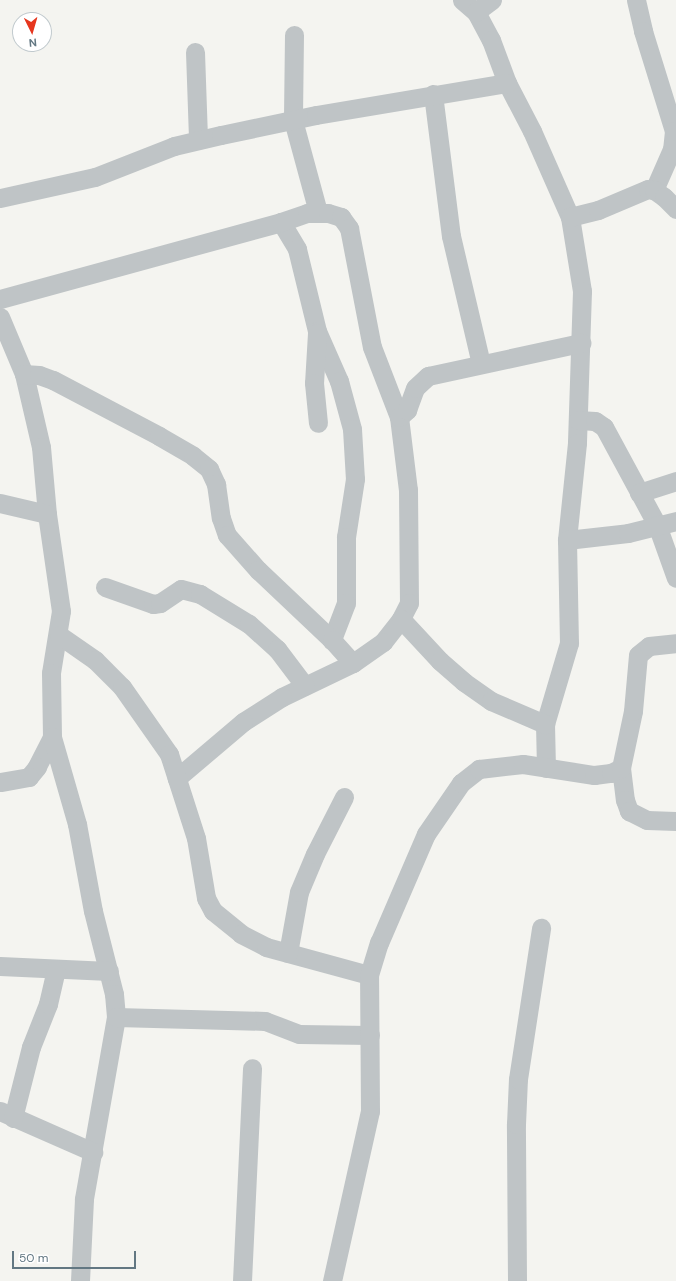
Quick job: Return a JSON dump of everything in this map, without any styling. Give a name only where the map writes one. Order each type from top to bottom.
[{"type":"street","points":[[492,0],[469,6],[491,40],[507,82],[532,131],[570,217],[582,291],[578,420],[567,540],[569,643],[545,724],[546,768]]},
{"type":"street","points":[[636,0],[675,131],[672,149],[654,190]]},
{"type":"street","points":[[294,35],[293,120],[318,212]]},
{"type":"street","points":[[195,52],[198,140]]},
{"type":"street","points":[[0,198],[94,177],[174,146],[198,140],[293,120],[507,82]]},
{"type":"street","points":[[433,94],[451,236],[481,364]]},
{"type":"street","points":[[570,217],[598,210],[639,191],[654,190],[676,210]]},
{"type":"street","points":[[0,298],[281,222],[307,213],[318,212],[341,217],[349,228],[372,347],[400,417],[408,490],[410,558],[409,603],[401,620],[383,642],[353,663],[305,686],[243,722],[177,778]]},
{"type":"street","points":[[281,222],[297,249],[317,331],[339,381],[352,429],[355,453],[355,479],[346,538],[346,604],[332,640]]},
{"type":"street","points":[[0,317],[24,374],[41,447],[46,514],[61,610],[59,635],[51,674],[52,737],[77,824],[93,911],[109,971],[116,1017],[84,1199],[80,1281]]},
{"type":"street","points":[[317,331],[314,383],[318,423]]},
{"type":"street","points":[[400,417],[407,410],[415,388],[421,380],[428,376],[581,343]]},
{"type":"street","points":[[24,374],[39,375],[53,380],[159,436],[193,456],[209,469],[216,484],[221,518],[227,535],[258,570],[332,640],[353,663]]},
{"type":"street","points":[[578,420],[595,421],[604,427],[657,525],[676,578]]},
{"type":"street","points":[[640,492],[676,481]]},
{"type":"street","points":[[0,503],[46,514]]},
{"type":"street","points":[[567,540],[628,533],[676,521]]},
{"type":"street","points":[[105,587],[153,604],[160,603],[182,589],[200,594],[249,624],[277,649],[305,686]]},
{"type":"street","points":[[401,620],[440,661],[464,682],[491,701],[545,724]]},
{"type":"street","points":[[59,635],[95,660],[122,687],[169,754],[196,838],[206,898],[214,911],[241,934],[288,953],[369,976]]},
{"type":"street","points":[[676,643],[649,646],[638,655],[633,711],[621,768],[625,800],[630,811],[647,820],[676,822]]},
{"type":"street","points":[[0,782],[28,777],[37,767],[52,737]]},
{"type":"street","points":[[332,1281],[370,1111],[369,976],[379,943],[426,834],[461,783],[479,769],[524,764],[594,776],[611,774],[621,768]]},
{"type":"street","points":[[288,953],[300,892],[315,854],[344,797]]},
{"type":"street","points":[[517,1281],[516,1124],[518,1079],[541,928]]},
{"type":"street","points":[[0,966],[109,971]]},
{"type":"street","points":[[56,969],[48,1004],[7,1115],[93,1152]]},
{"type":"street","points":[[116,1017],[265,1021],[299,1034],[370,1035]]},
{"type":"street","points":[[242,1281],[252,1068]]}]
